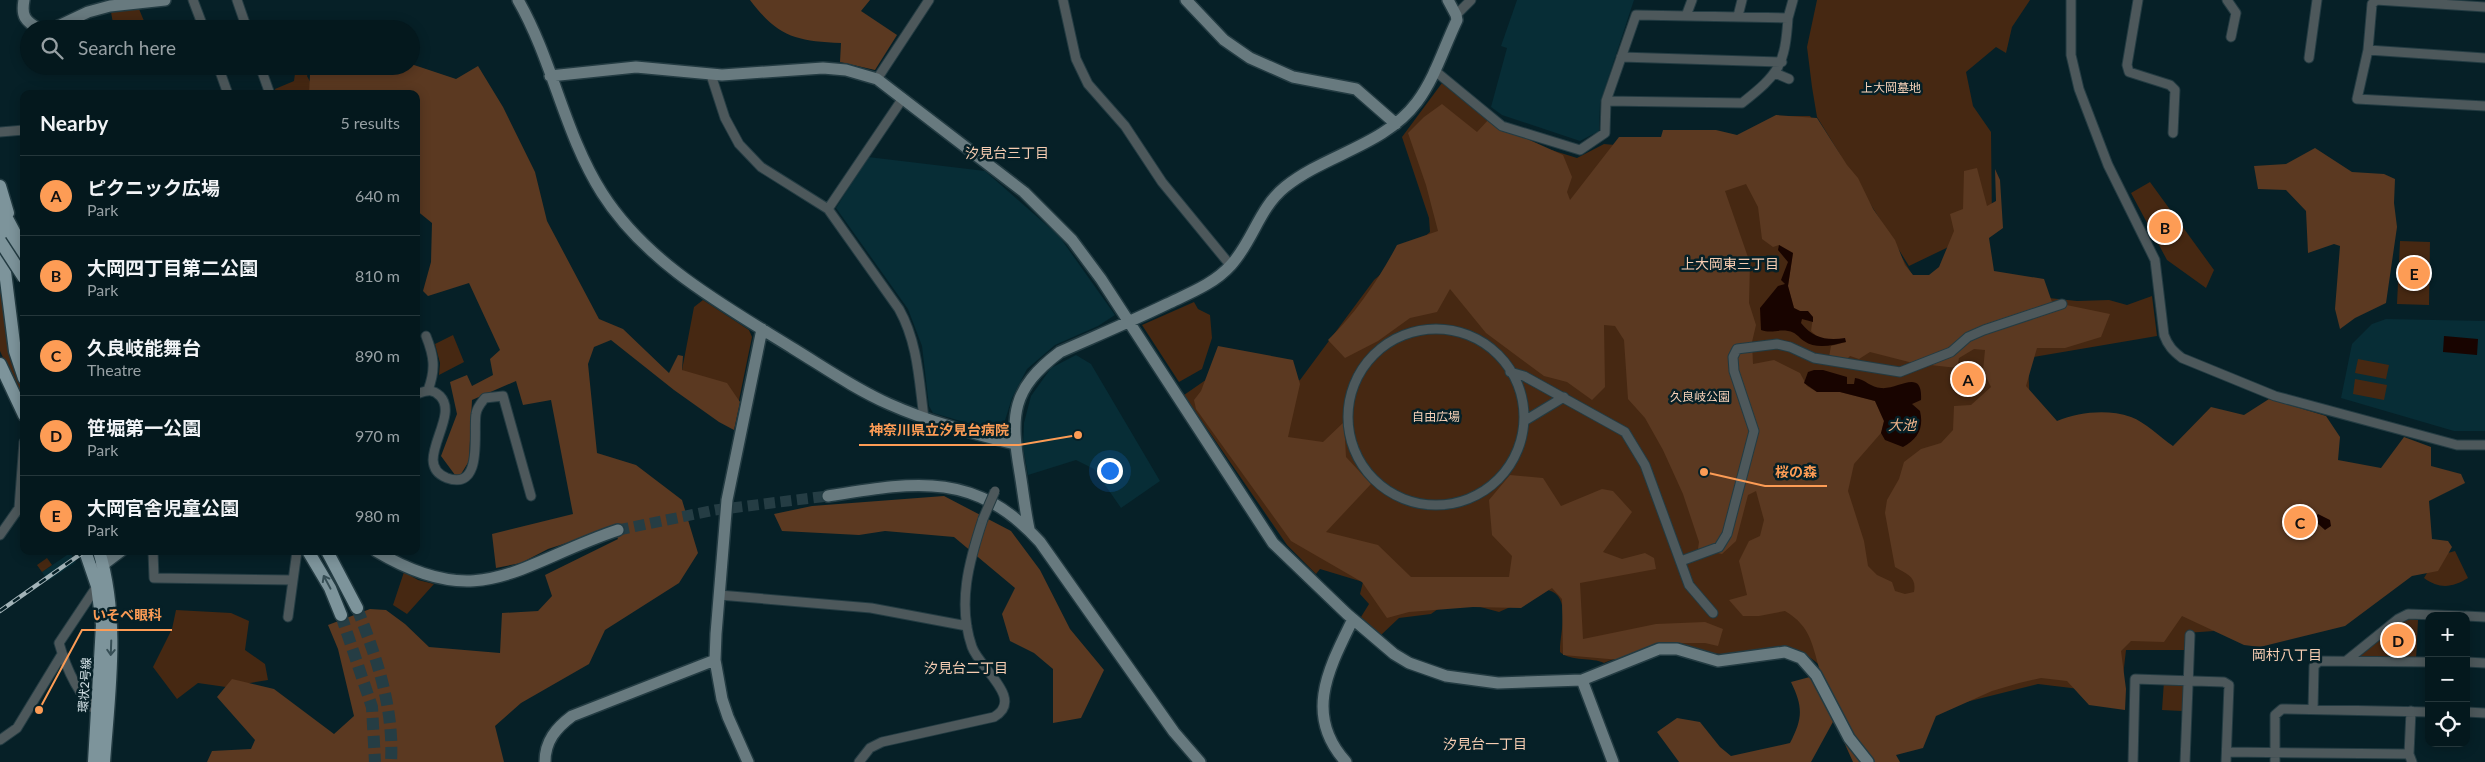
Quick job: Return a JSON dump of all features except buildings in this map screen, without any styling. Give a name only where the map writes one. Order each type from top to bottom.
[{"type":"main road","points":[[0,186],[5,223],[20,244]]},
{"type":"main road","points":[[0,205],[5,223],[20,259]]},
{"type":"main road","points":[[0,235],[8,300]]},
{"type":"main road","points":[[0,241],[20,272]]},
{"type":"main road","points":[[0,264],[19,350]]},
{"type":"main road","points":[[1,371],[20,407]]},
{"type":"main road","name":"環状2号線","points":[[87,555],[98,569],[111,609],[112,646],[104,762]]},
{"type":"main road","name":"環状2号線","points":[[94,762],[102,635],[97,586],[99,555]]},
{"type":"main road","points":[[310,555],[327,582],[341,615]]},
{"type":"main road","points":[[329,555],[357,608]]},
{"type":"street","points":[[24,0],[22,12],[26,20]]},
{"type":"street","points":[[71,20],[88,12],[110,6],[165,0]]},
{"type":"street","points":[[193,0],[201,20]]},
{"type":"street","points":[[237,0],[244,20]]},
{"type":"street","points":[[518,0],[580,152],[603,195],[659,258],[725,306],[870,396],[924,418],[1015,444]]},
{"type":"street","points":[[877,79],[929,0]]},
{"type":"street","points":[[1063,0],[1076,59],[1088,84],[1125,126],[1162,182],[1231,266]]},
{"type":"street","points":[[1186,0],[1217,34],[1250,58],[1293,77],[1356,90],[1396,124]]},
{"type":"street","points":[[1029,529],[1015,444],[1016,407],[1029,381],[1039,369],[1060,352],[1211,282],[1231,266],[1243,249],[1260,216],[1282,189],[1307,172],[1367,142],[1396,124],[1418,101],[1457,20],[1448,0]]},
{"type":"street","points":[[1456,15],[1471,0]]},
{"type":"street","points":[[1686,16],[1692,0]]},
{"type":"street","points":[[1738,16],[1742,0]]},
{"type":"street","points":[[1606,101],[1742,103],[1775,72],[1782,62],[1786,50],[1788,18],[1793,0]]},
{"type":"street","points":[[2070,0],[2071,55],[2079,89],[2108,165],[2155,260],[2164,335],[2167,344],[2173,351],[2182,358],[2275,396],[2457,445],[2485,444]]},
{"type":"street","points":[[2138,0],[2127,65],[2129,72],[2170,85],[2175,90],[2173,133]]},
{"type":"street","points":[[2227,0],[2236,13],[2231,37]]},
{"type":"street","points":[[2309,58],[2317,0]]},
{"type":"street","points":[[2484,6],[2376,0],[2372,4],[2368,50],[2357,99],[2485,106]]},
{"type":"street","points":[[1434,70],[1502,126],[1580,150],[1605,132],[1606,101],[1636,15],[1788,18]]},
{"type":"street","points":[[2368,50],[2485,58]]},
{"type":"street","points":[[1621,57],[1782,62]]},
{"type":"street","points":[[550,76],[636,67],[711,75],[823,68],[846,70],[877,79],[1024,192],[1052,219],[1087,259],[1273,543],[1353,619],[1394,654],[1409,663],[1446,676],[1498,683],[1582,680],[1659,649],[1677,649],[1718,661],[1778,652],[1794,654],[1801,658],[1816,675],[1849,738],[1868,762]]},
{"type":"street","points":[[1775,72],[1789,79]]},
{"type":"street","points":[[221,75],[227,90]]},
{"type":"street","points":[[263,75],[269,90]]},
{"type":"street","points":[[711,75],[732,132],[750,157],[774,176],[828,209],[872,268],[906,322],[915,351],[924,418]]},
{"type":"street","points":[[828,209],[903,98]]},
{"type":"street","points":[[0,132],[20,130]]},
{"type":"street","points":[[1681,561],[1719,547],[1727,534],[1754,431],[1734,371],[1733,357],[1737,349],[1777,344],[1790,347],[1814,358],[1900,372],[1950,352],[1968,336],[2062,304]]},
{"type":"street","points":[[748,762],[728,717],[715,660],[727,500],[762,329]]},
{"type":"street","points":[[1421,330],[1458,332],[1479,342],[1510,372],[1519,390],[1526,420],[1520,450],[1508,473],[1488,492],[1454,505],[1423,503],[1397,494],[1370,471],[1353,443],[1348,412],[1353,384],[1367,359],[1388,340],[1404,333],[1421,330]]},
{"type":"street","points":[[426,336],[435,368],[428,390]]},
{"type":"street","points":[[1510,372],[1524,376],[1626,432],[1645,465],[1689,585],[1713,613]]},
{"type":"street","points":[[420,393],[428,390],[438,393],[447,406],[433,456],[433,463],[438,472],[452,479],[459,479],[469,473],[474,466],[478,405],[485,398],[503,396],[532,496]]},
{"type":"street","points":[[1526,420],[1564,397]]},
{"type":"street","points":[[828,496],[898,485],[946,486],[972,494],[999,507],[1029,529],[1040,542],[1174,732],[1200,762]]},
{"type":"street","points":[[859,762],[870,748],[882,742],[998,714],[1005,703],[1004,690],[978,660],[970,640],[965,596],[968,574],[983,519],[995,491]]},
{"type":"street","points":[[0,535],[19,508],[20,495]]},
{"type":"street","points":[[383,555],[401,566],[429,576],[458,581],[479,581],[500,578],[524,570],[586,541],[618,530]]},
{"type":"street","points":[[98,569],[116,555]]},
{"type":"street","points":[[153,555],[154,578],[293,580]]},
{"type":"street","points":[[288,617],[296,555]]},
{"type":"street","points":[[97,586],[59,643],[76,685],[97,712]]},
{"type":"street","points":[[719,595],[871,608],[967,626]]},
{"type":"street","points":[[2346,661],[2398,619],[2408,614],[2425,615]]},
{"type":"street","points":[[2470,616],[2485,617]]},
{"type":"street","points":[[1346,762],[1333,745],[1322,711],[1323,692],[1332,664],[1353,619]]},
{"type":"street","points":[[2185,762],[2190,635]]},
{"type":"street","points":[[0,740],[16,728],[62,654]]},
{"type":"street","points":[[545,762],[550,739],[562,724],[572,716],[715,660]]},
{"type":"street","points":[[2313,710],[2314,666],[2319,661],[2425,662]]},
{"type":"street","points":[[2470,662],[2485,663]]},
{"type":"street","points":[[2133,762],[2135,679],[2224,682],[2229,685],[2226,762]]},
{"type":"street","points":[[1582,680],[1613,762]]},
{"type":"street","points":[[2275,757],[2276,715],[2282,709],[2425,712]]},
{"type":"street","points":[[2227,752],[2275,757],[2368,753],[2410,758],[2411,711]]},
{"type":"street","points":[[2470,712],[2485,713]]},
{"type":"street","points":[[2364,762],[2368,753]]},
{"type":"shaded area","points":[[1517,0],[1634,0],[1600,103],[1599,131],[1580,141],[1502,115],[1491,107],[1507,48],[1501,46]]},
{"type":"shaded area","points":[[868,157],[985,171],[1059,236],[1115,315],[1098,326],[1055,345],[1027,369],[1012,398],[1002,430],[995,431],[933,413],[929,406],[922,346],[908,309],[836,208]]},
{"type":"shaded area","points":[[2386,319],[2485,321],[2485,431],[2454,431],[2341,398],[2352,344],[2372,324]]},
{"type":"shaded area","points":[[1076,355],[1091,364],[1160,481],[1121,508],[1094,469],[1076,460],[1028,475],[1023,447],[1024,423],[1031,396],[1051,368]]},
{"type":"shaded area","points":[[67,555],[71,555],[76,562],[48,581],[42,572]]},
{"type":"green space","points":[[750,0],[870,0],[861,11],[897,35],[875,70],[840,62],[841,43],[812,41],[789,35],[770,22]]},
{"type":"green space","name":"久良岐公園","points":[[1817,0],[2030,0],[2012,27],[2006,53],[1996,47],[1966,72],[1973,106],[1991,132],[1992,226],[1909,266],[1866,197],[1913,276],[1983,291],[2077,301],[2109,300],[2127,305],[2152,296],[2157,336],[2028,358],[2030,412],[2214,631],[2186,633],[2184,650],[2126,650],[2121,694],[2038,684],[1934,710],[1827,673],[1802,653],[1790,650],[1777,649],[1721,654],[1670,642],[1645,647],[1604,663],[1570,657],[1560,652],[1563,608],[1556,594],[1548,590],[1499,612],[1473,605],[1442,606],[1431,614],[1399,618],[1381,635],[1361,617],[1369,604],[1360,594],[1363,582],[1320,569],[1316,574],[1287,545],[1184,395],[1223,368],[1271,386],[1300,380],[1374,280],[1430,232],[1429,218],[1402,137],[1442,83],[1490,118],[1490,131],[1577,158],[1604,144],[1705,153],[1789,116],[1810,116],[1841,156],[1817,117],[1812,87],[1807,47]]},
{"type":"green space","points":[[139,9],[144,20],[112,20],[111,12]]},
{"type":"green space","points":[[478,66],[503,107],[535,172],[547,221],[599,319],[623,329],[669,373],[678,355],[683,356],[682,370],[727,383],[740,402],[734,430],[719,422],[674,390],[611,340],[594,347],[588,364],[597,453],[636,465],[682,500],[698,553],[679,583],[605,630],[589,664],[521,703],[495,726],[504,762],[207,762],[212,751],[251,749],[255,740],[217,697],[232,679],[274,689],[334,734],[354,716],[338,649],[328,625],[370,609],[386,610],[405,624],[429,647],[500,653],[502,613],[538,611],[552,596],[545,575],[618,539],[613,528],[548,549],[521,563],[496,568],[492,534],[573,514],[551,400],[523,405],[516,381],[472,400],[469,461],[458,479],[441,456],[457,414],[450,382],[467,375],[472,386],[493,375],[490,359],[500,350],[469,283],[428,296],[423,291],[431,262],[432,223],[420,213],[420,90],[309,90],[310,75],[420,75],[420,67],[456,79]]},
{"type":"green space","points":[[295,75],[307,75],[314,89],[275,90],[294,81]]},
{"type":"green space","name":"久良岐公園","points":[[1442,104],[1477,132],[1490,118],[1516,134],[1563,155],[1572,177],[1567,192],[1570,200],[1619,137],[1661,137],[1663,130],[1716,130],[1737,135],[1776,115],[1817,118],[1847,165],[1858,178],[1873,209],[1895,240],[1905,265],[1913,275],[1929,275],[1939,267],[1954,231],[1950,214],[1963,209],[1964,171],[1977,168],[1987,206],[1996,201],[1995,169],[2000,180],[2003,228],[1989,238],[1994,271],[2044,279],[2052,302],[2110,314],[2101,337],[2065,348],[2037,348],[2026,386],[2057,421],[2075,415],[2103,412],[2113,413],[2131,417],[2142,422],[2173,446],[2211,407],[2244,415],[2269,399],[2326,416],[2340,437],[2338,460],[2381,468],[2404,437],[2431,447],[2431,466],[2461,474],[2465,483],[2429,501],[2432,539],[2448,541],[2452,547],[2438,571],[2412,576],[2345,626],[2260,647],[2244,645],[2182,616],[2164,642],[2131,641],[2121,651],[2126,689],[2125,710],[2089,705],[2067,681],[2041,678],[1992,691],[1936,716],[1923,748],[1896,755],[1900,762],[1853,762],[1834,720],[1811,762],[1679,762],[1657,732],[1677,718],[1700,722],[1720,747],[1731,756],[1790,743],[1800,712],[1798,699],[1791,682],[1821,674],[1810,638],[1794,617],[1785,611],[1759,616],[1743,616],[1729,600],[1747,595],[1739,561],[1749,541],[1760,536],[1764,520],[1756,491],[1748,495],[1736,541],[1722,554],[1698,549],[1699,542],[1683,494],[1663,450],[1645,418],[1628,399],[1624,340],[1615,326],[1604,325],[1605,387],[1592,400],[1567,382],[1544,376],[1486,333],[1450,289],[1437,312],[1410,318],[1378,341],[1345,358],[1328,340],[1348,319],[1366,295],[1397,245],[1438,231],[1426,185],[1408,133],[1424,117]],"holes":[[[1746,184],[1758,207],[1762,239],[1773,247],[1779,245],[1793,253],[1788,286],[1794,308],[1813,317],[1811,331],[1818,336],[1829,340],[1841,339],[1846,342],[1831,346],[1829,357],[1845,361],[1850,356],[1859,359],[1870,352],[1913,363],[1957,368],[1959,358],[1974,349],[1985,350],[1983,371],[1991,387],[1971,405],[1954,406],[1953,430],[1941,443],[1921,449],[1904,462],[1899,479],[1887,500],[1885,513],[1895,567],[1910,576],[1914,583],[1914,592],[1905,594],[1895,591],[1892,582],[1877,575],[1868,566],[1864,541],[1848,491],[1854,464],[1881,433],[1884,421],[1875,401],[1840,392],[1817,392],[1807,386],[1800,373],[1774,360],[1753,364],[1752,342],[1756,325],[1749,303],[1750,263],[1725,191]]]},
{"type":"green space","points":[[2315,148],[2352,172],[2384,174],[2395,179],[2394,203],[2397,227],[2386,303],[2355,318],[2340,329],[2335,309],[2340,246],[2334,244],[2308,253],[2306,211],[2286,190],[2258,189],[2254,166],[2286,164]]},
{"type":"green space","points":[[2150,182],[2214,270],[2206,288],[2167,260],[2131,193]]},
{"type":"green space","points":[[2400,241],[2430,242],[2429,305],[2397,304]]},
{"type":"green space","points":[[0,281],[13,359],[20,382],[20,394],[0,351]]},
{"type":"green space","points":[[703,300],[749,330],[752,337],[733,429],[682,370],[694,307]]},
{"type":"green space","points":[[1194,302],[1198,309],[1210,315],[1212,338],[1202,369],[1179,382],[1142,325]]},
{"type":"green space","points":[[453,335],[464,362],[439,375],[440,363],[435,344]]},
{"type":"green space","points":[[1218,346],[1293,360],[1300,384],[1288,437],[1323,442],[1344,422],[1346,457],[1371,484],[1326,532],[1378,545],[1411,577],[1509,577],[1512,556],[1492,535],[1489,500],[1510,475],[1543,478],[1561,506],[1602,489],[1613,491],[1632,512],[1603,552],[1622,559],[1645,553],[1654,558],[1656,569],[1580,583],[1583,639],[1656,624],[1705,622],[1723,629],[1718,646],[1705,643],[1664,643],[1620,660],[1563,655],[1562,599],[1552,588],[1521,608],[1473,607],[1409,612],[1387,618],[1362,582],[1291,541],[1196,409],[1194,400],[1201,391]]},
{"type":"green space","points":[[2358,359],[2389,365],[2386,379],[2355,373]]},
{"type":"green space","points":[[2355,379],[2387,385],[2384,400],[2353,394]]},
{"type":"green space","points":[[944,496],[1011,531],[1040,570],[1070,629],[1104,670],[1081,718],[1053,723],[1053,669],[1034,653],[1010,641],[1002,614],[1015,588],[954,537],[885,531],[859,535],[782,531],[774,514],[812,506]]},
{"type":"green space","points":[[2455,551],[2468,578],[2456,584],[2446,586],[2435,584],[2424,578],[2437,556]]},
{"type":"green space","points":[[47,558],[52,565],[42,572],[37,565]]},
{"type":"green space","points":[[404,572],[418,580],[434,584],[407,614],[393,605]]},
{"type":"green space","points":[[176,610],[231,613],[249,621],[245,650],[265,664],[268,680],[226,687],[198,683],[177,699],[153,667],[172,629]]},
{"type":"green space","points":[[2408,619],[2418,620],[2416,660],[2357,659],[2400,622]]},
{"type":"green space","points":[[2164,681],[2184,683],[2182,711],[2162,710]]},
{"type":"water","points":[[1779,245],[1793,253],[1788,286],[1794,308],[1800,311],[1808,311],[1813,317],[1813,322],[1802,319],[1801,323],[1815,335],[1826,339],[1845,338],[1846,342],[1820,346],[1809,344],[1791,332],[1768,332],[1761,330],[1760,308],[1778,286],[1785,284],[1781,280],[1788,262],[1778,250]]},
{"type":"water","points":[[2444,336],[2478,339],[2477,355],[2443,352]]},
{"type":"water","name":"大池","points":[[1823,370],[1847,377],[1847,384],[1854,384],[1855,378],[1874,387],[1881,388],[1888,388],[1908,382],[1918,384],[1921,390],[1921,400],[1912,404],[1920,411],[1921,417],[1919,432],[1916,437],[1903,447],[1885,440],[1881,433],[1884,421],[1875,401],[1840,392],[1817,392],[1804,383],[1808,372]]},
{"type":"water","points":[[2318,514],[2330,520],[2331,526],[2325,530],[2316,522],[2315,517]]},
{"type":"tunnel","points":[[618,530],[715,510],[828,496]]},
{"type":"tunnel","points":[[357,608],[383,684],[390,722],[391,762]]},
{"type":"tunnel","points":[[341,615],[372,707],[375,762]]},
{"type":"railway","points":[[0,611],[79,555]]},
{"type":"place","name":"大岡四丁目第二公園","points":[[2165,227]]},
{"type":"place","name":"大岡官舎児童公園","points":[[2414,273]]},
{"type":"place","name":"ピクニック広場","points":[[1968,379]]},
{"type":"place","name":"神奈川県立汐見台病院","points":[[1078,435]]},
{"type":"place","name":"桜の森","points":[[1704,472]]},
{"type":"place","name":"久良岐能舞台","points":[[2300,522]]},
{"type":"place","name":"笹堀第一公園","points":[[2398,640]]},
{"type":"place","name":"いそべ眼科","points":[[39,710]]},
{"type":"district","name":"汐見台三丁目","points":[[1007,153]]},
{"type":"district","name":"上大岡東三丁目","points":[[1730,264]]},
{"type":"district","name":"岡村八丁目","points":[[2287,655]]},
{"type":"district","name":"汐見台二丁目","points":[[966,668]]},
{"type":"district","name":"汐見台一丁目","points":[[1485,744]]},
{"type":"park label","name":"上大岡墓地","points":[[1891,88]]},
{"type":"park label","name":"自由広場","points":[[1436,417]]}]
